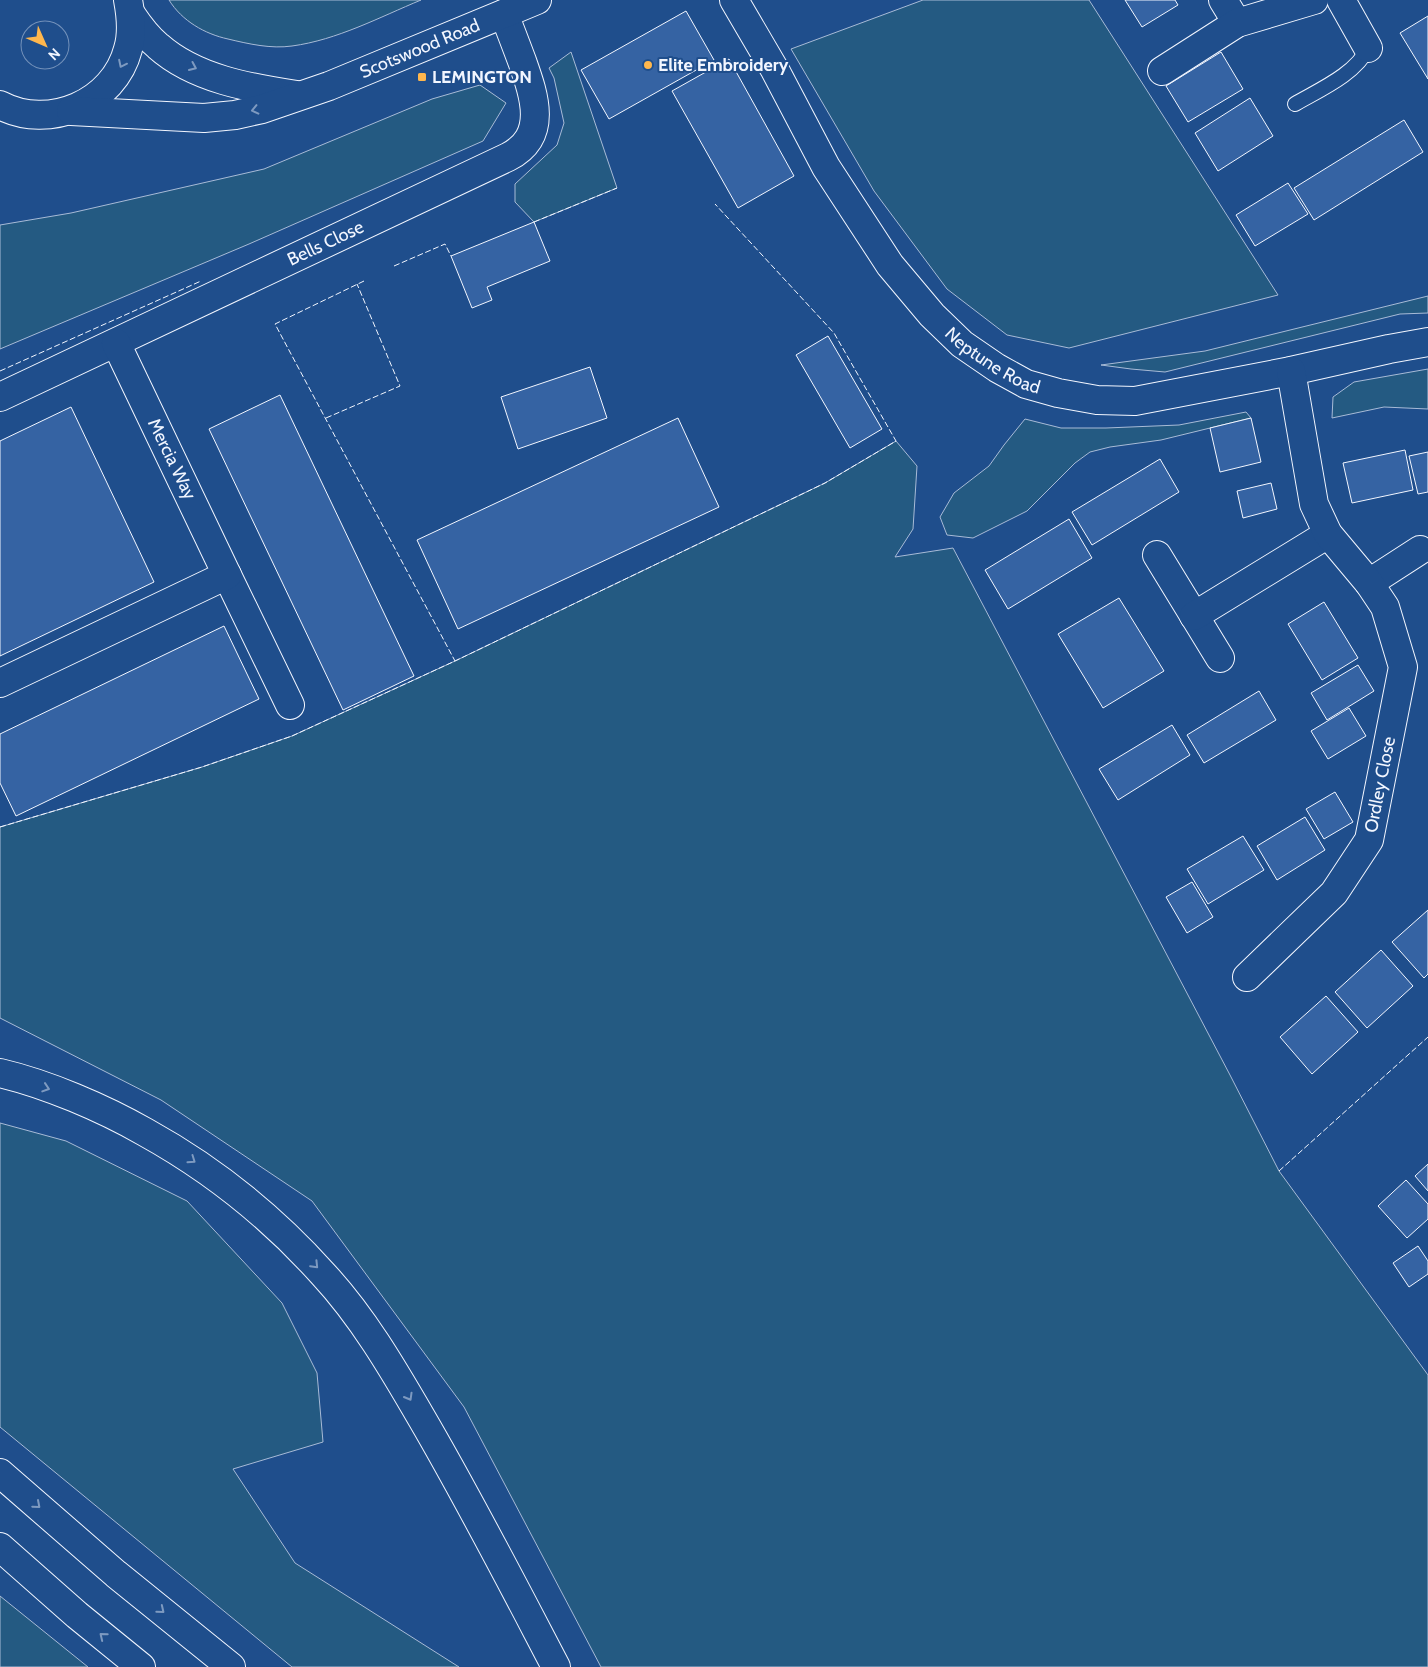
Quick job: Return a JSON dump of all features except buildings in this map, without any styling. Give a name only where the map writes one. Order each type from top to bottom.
[{"type":"main road","name":"Scotswood Road","points":[[71,110],[204,118],[235,115],[262,109],[381,65],[537,0]]},
{"type":"main road","name":"Neptune Road","points":[[734,0],[775,70],[826,167],[890,265],[938,321],[962,344],[990,364],[1026,384],[1058,393],[1098,400],[1135,401],[1428,342]]},
{"type":"main road","points":[[1223,0],[1237,23]]},
{"type":"main road","points":[[1162,71],[1237,23],[1314,0]]},
{"type":"main road","points":[[1341,0],[1368,48]]},
{"type":"main road","points":[[129,7],[144,33],[174,59],[230,82],[261,90],[301,95]]},
{"type":"main road","points":[[2,107],[23,114],[39,116],[55,114],[86,104],[100,94],[113,81],[122,66],[128,49],[131,32],[129,7]]},
{"type":"main road","name":"Bells Close","points":[[0,397],[508,157],[520,149],[532,132],[535,120],[534,99],[504,14]]},
{"type":"main road","name":"Mercia Way","points":[[116,343],[290,705]]},
{"type":"main road","name":"Ordley Close","points":[[1247,976],[1334,893],[1369,840],[1404,667],[1386,607],[1328,534],[1314,504],[1291,371]]},
{"type":"main road","points":[[1194,616],[1328,534]]},
{"type":"main road","points":[[1369,584],[1420,550]]},
{"type":"main road","points":[[1157,555],[1220,658]]},
{"type":"main road","points":[[0,683],[227,575]]},
{"type":"main road","points":[[0,1074],[65,1094],[124,1120],[179,1151],[232,1188],[280,1229],[324,1275],[364,1325],[404,1387],[454,1474],[556,1667]]},
{"type":"main road","points":[[0,1473],[116,1574],[230,1667]]},
{"type":"main road","points":[[0,1547],[77,1615],[141,1667]]},
{"type":"lane","points":[[1295,104],[1352,70],[1364,58],[1368,48]]},
{"type":"shaded area","points":[[169,0],[421,0],[325,39],[292,46],[276,47],[244,43],[211,34],[187,20],[174,8]]},
{"type":"shaded area","points":[[923,0],[1089,0],[1278,295],[1069,348],[1007,335],[947,289],[874,191],[791,49]]},
{"type":"shaded area","points":[[571,52],[617,188],[534,222],[515,202],[515,184],[557,145],[564,123],[554,78],[549,68]]},
{"type":"shaded area","points":[[480,85],[506,103],[483,141],[249,244],[0,349],[0,225],[71,213],[264,169],[432,99]]},
{"type":"shaded area","points":[[1428,296],[1428,313],[1400,314],[1165,372],[1101,365],[1205,351]]},
{"type":"shaded area","points":[[1428,369],[1428,409],[1384,407],[1332,418],[1333,397],[1354,382]]},
{"type":"shaded area","points":[[1246,412],[1251,418],[1161,440],[1110,447],[1090,452],[1075,463],[1027,511],[973,538],[947,535],[940,517],[954,493],[989,466],[1025,419],[1061,428],[1106,428],[1179,425]]},
{"type":"shaded area","points":[[896,441],[917,466],[913,529],[895,557],[953,548],[1279,1171],[1428,1375],[1428,1667],[601,1667],[464,1407],[312,1201],[161,1100],[0,1018],[0,827],[202,767],[292,736],[455,661],[825,483]]},
{"type":"shaded area","points":[[0,1123],[66,1141],[187,1201],[282,1303],[317,1373],[323,1442],[233,1469],[295,1563],[459,1667],[292,1667],[0,1427]]},
{"type":"shaded area","points":[[0,1596],[88,1667],[0,1667]]},
{"type":"fence","points":[[534,222],[617,188]]},
{"type":"fence","points":[[0,827],[202,767],[292,736],[455,661],[825,483],[896,441],[834,333],[715,204]]},
{"type":"fence","points":[[394,266],[445,244],[451,256]]},
{"type":"fence","points":[[0,371],[201,281]]},
{"type":"fence","points":[[364,281],[275,324],[455,661]]},
{"type":"fence","points":[[326,418],[400,386],[357,284]]},
{"type":"fence","points":[[1279,1171],[1428,1037]]},
{"type":"place","name":"Elite Embroidery","points":[[648,65]]},
{"type":"place","name":"LEMINGTON","points":[[422,77]]}]
